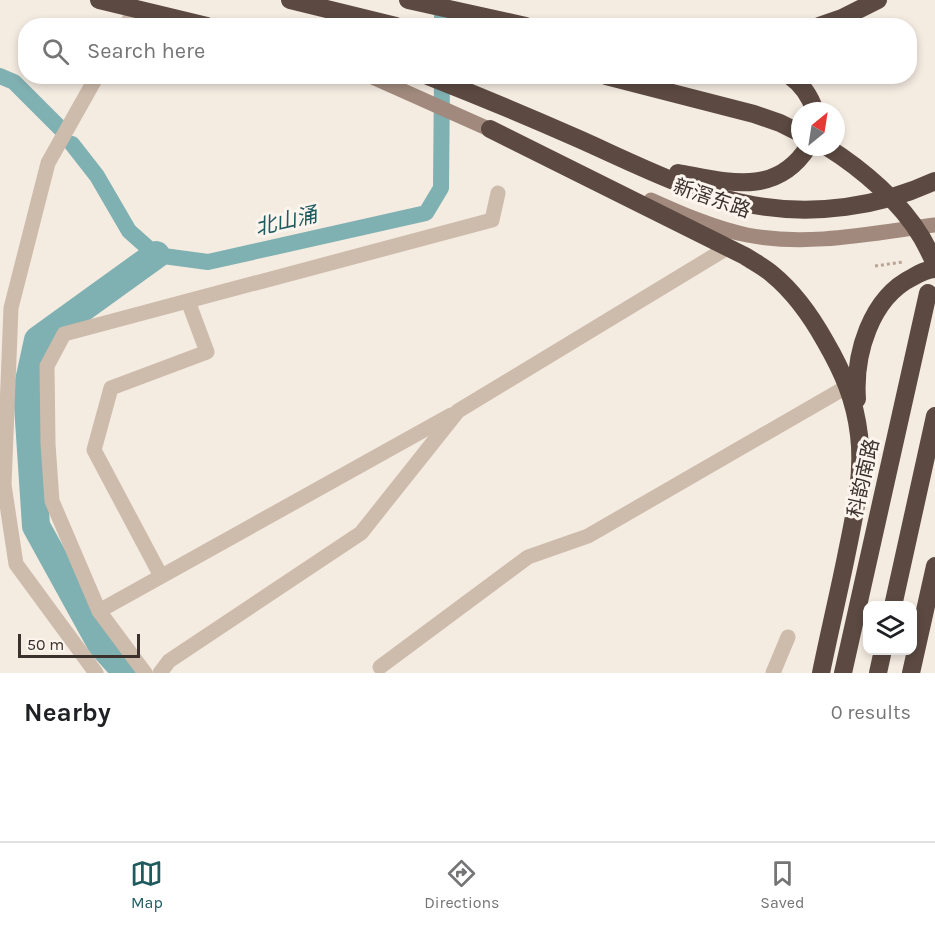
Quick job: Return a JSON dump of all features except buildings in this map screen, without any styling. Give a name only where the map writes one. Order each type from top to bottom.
[{"type":"highway","points":[[99,0],[175,18]]},
{"type":"highway","points":[[290,0],[363,18]]},
{"type":"highway","points":[[408,0],[491,18]]},
{"type":"highway","points":[[842,18],[878,0]]},
{"type":"highway","points":[[448,84],[680,183],[743,203],[800,209],[842,208],[899,195],[935,182]]},
{"type":"highway","points":[[637,84],[754,114],[791,128]]},
{"type":"highway","points":[[799,84],[812,102]]},
{"type":"highway","points":[[490,129],[745,256],[771,273],[808,314],[839,365],[848,386],[859,435]]},
{"type":"highway","points":[[641,167],[737,182],[755,182],[783,174],[802,156]]},
{"type":"highway","points":[[840,156],[893,202],[922,238],[935,264]]},
{"type":"highway","points":[[821,673],[859,484],[856,393],[857,371],[865,336],[882,303],[894,289],[907,280],[935,269]]},
{"type":"highway","name":"科韵南路","points":[[843,673],[928,293]]},
{"type":"highway","points":[[894,601],[935,416]]},
{"type":"highway","points":[[912,673],[935,566]]},
{"type":"highway","points":[[878,673],[882,655]]},
{"type":"street","points":[[130,18],[135,8]]},
{"type":"street","points":[[92,84],[48,163],[11,308],[4,485],[16,564],[96,673]]},
{"type":"street","name":"新滘东路","points":[[386,84],[677,212],[747,235],[818,240],[935,225]]},
{"type":"street","points":[[145,673],[99,611],[52,501],[48,444],[47,366],[64,333],[492,220],[498,193]]},
{"type":"street","points":[[99,611],[459,411],[728,248]]},
{"type":"street","points":[[161,576],[94,450],[111,388],[207,352],[188,301]]},
{"type":"street","points":[[380,667],[528,557],[588,536],[848,386]]},
{"type":"street","points":[[159,673],[169,661],[361,533],[459,411]]},
{"type":"street","points":[[773,673],[788,637]]},
{"type":"waterway","name":"北山涌","points":[[442,0],[442,18]]},
{"type":"waterway","name":"北山涌","points":[[0,76],[14,82],[60,128]]},
{"type":"waterway","name":"北山涌","points":[[72,144],[97,176],[129,231],[156,255],[208,262],[426,213],[441,188],[442,84]]},
{"type":"waterway","points":[[127,673],[101,644],[36,526],[27,390],[38,340],[156,255]]}]
